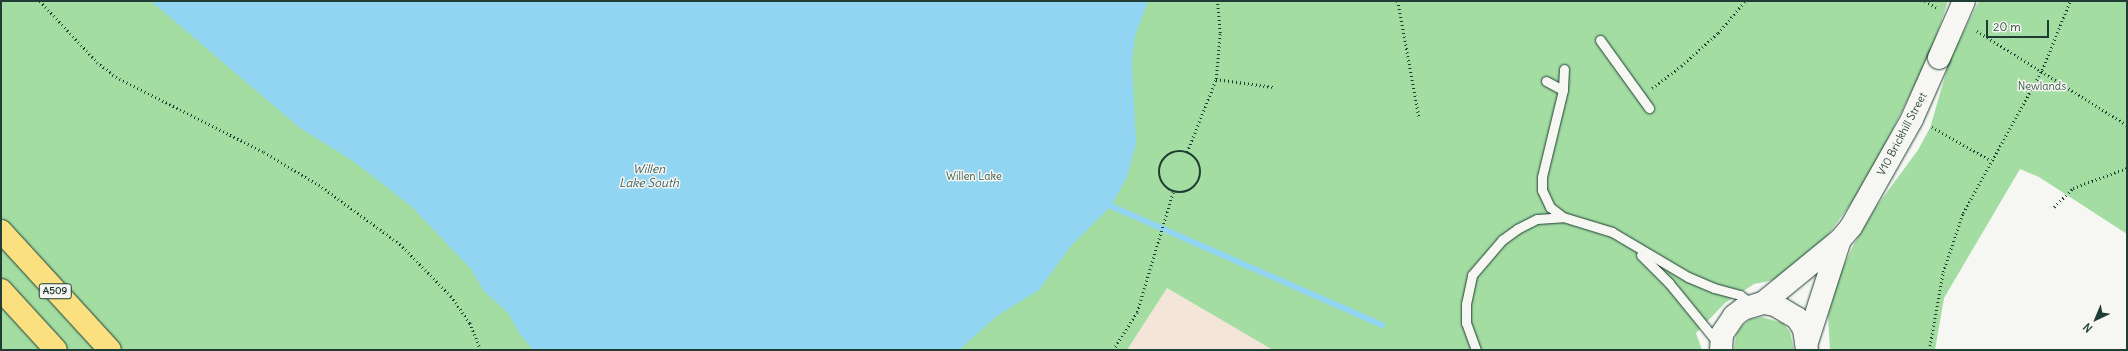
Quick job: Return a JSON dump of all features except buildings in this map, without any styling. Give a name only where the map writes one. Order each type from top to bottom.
[{"type":"main road","name":"A509","points":[[1,231],[110,350]]},
{"type":"main road","points":[[1,290],[56,350]]},
{"type":"street","name":"V10 Brickhill Street","points":[[1807,346],[1840,240],[1912,119],[1964,1]]},
{"type":"street","name":"V10 Brickhill Street","points":[[1721,348],[1725,329],[1734,316],[1758,304],[1840,240]]},
{"type":"street","points":[[1758,304],[1775,305],[1797,318],[1807,346]]},
{"type":"lane","points":[[1600,40],[1649,108]]},
{"type":"lane","points":[[1564,69],[1563,90],[1542,184],[1550,207],[1563,217],[1612,232],[1633,246],[1688,277],[1714,288],[1740,295],[1758,304]]},
{"type":"lane","points":[[1546,81],[1563,90]]},
{"type":"lane","points":[[1476,350],[1466,323],[1466,304],[1472,275],[1502,240],[1517,229],[1537,219],[1563,217]]},
{"type":"lane","points":[[1633,246],[1669,282],[1721,348]]},
{"type":"path","points":[[40,1],[97,62],[116,77],[264,152],[322,187],[400,244],[451,296],[470,323],[481,350]]},
{"type":"path","points":[[1186,152],[1216,79],[1220,33],[1216,1]]},
{"type":"path","points":[[1398,1],[1419,116]]},
{"type":"path","points":[[1640,97],[1681,66],[1718,32],[1745,1]]},
{"type":"path","points":[[1925,1],[1937,8]]},
{"type":"path","points":[[1929,350],[1943,272],[1963,213],[1990,160],[2042,70],[2070,1]]},
{"type":"path","points":[[1977,31],[2042,70],[2127,125]]},
{"type":"path","points":[[1216,79],[1273,88]]},
{"type":"path","points":[[1926,131],[1929,125],[1990,160]]},
{"type":"path","points":[[1186,152],[1196,158],[1201,175],[1197,185],[1191,190],[1184,193],[1173,192],[1162,183],[1159,167],[1170,153],[1186,152]]},
{"type":"path","points":[[2054,207],[2073,188],[2127,168]]},
{"type":"path","points":[[1114,350],[1136,312],[1173,192]]},
{"type":"shaded area","points":[[1167,288],[1273,350],[1127,350]]},
{"type":"green space","name":"Willen Lake","points":[[1,1],[1948,1],[1930,55],[1864,186],[1827,236],[1795,269],[1774,280],[1754,284],[1725,303],[1696,333],[1702,350],[1273,350],[1167,288],[1127,350],[1,350]]},
{"type":"green space","name":"Newlands","points":[[1979,1],[2127,1],[2127,234],[2039,177],[2020,169],[1944,298],[1935,350],[1830,350],[1828,316],[1838,278],[1854,244],[1876,207],[1918,150],[1930,128],[1950,59]]},
{"type":"green space","points":[[1762,317],[1783,323],[1790,332],[1794,350],[1734,350],[1736,335],[1742,326],[1751,319]]},
{"type":"water","name":"Willen Lake South","points":[[151,1],[1148,1],[1135,36],[1132,62],[1136,144],[1127,177],[1111,206],[1070,247],[1039,290],[997,316],[959,350],[533,350],[520,334],[508,313],[484,291],[471,269],[411,206],[353,161],[300,128]]},
{"type":"waterway","points":[[1111,206],[1382,325]]}]
